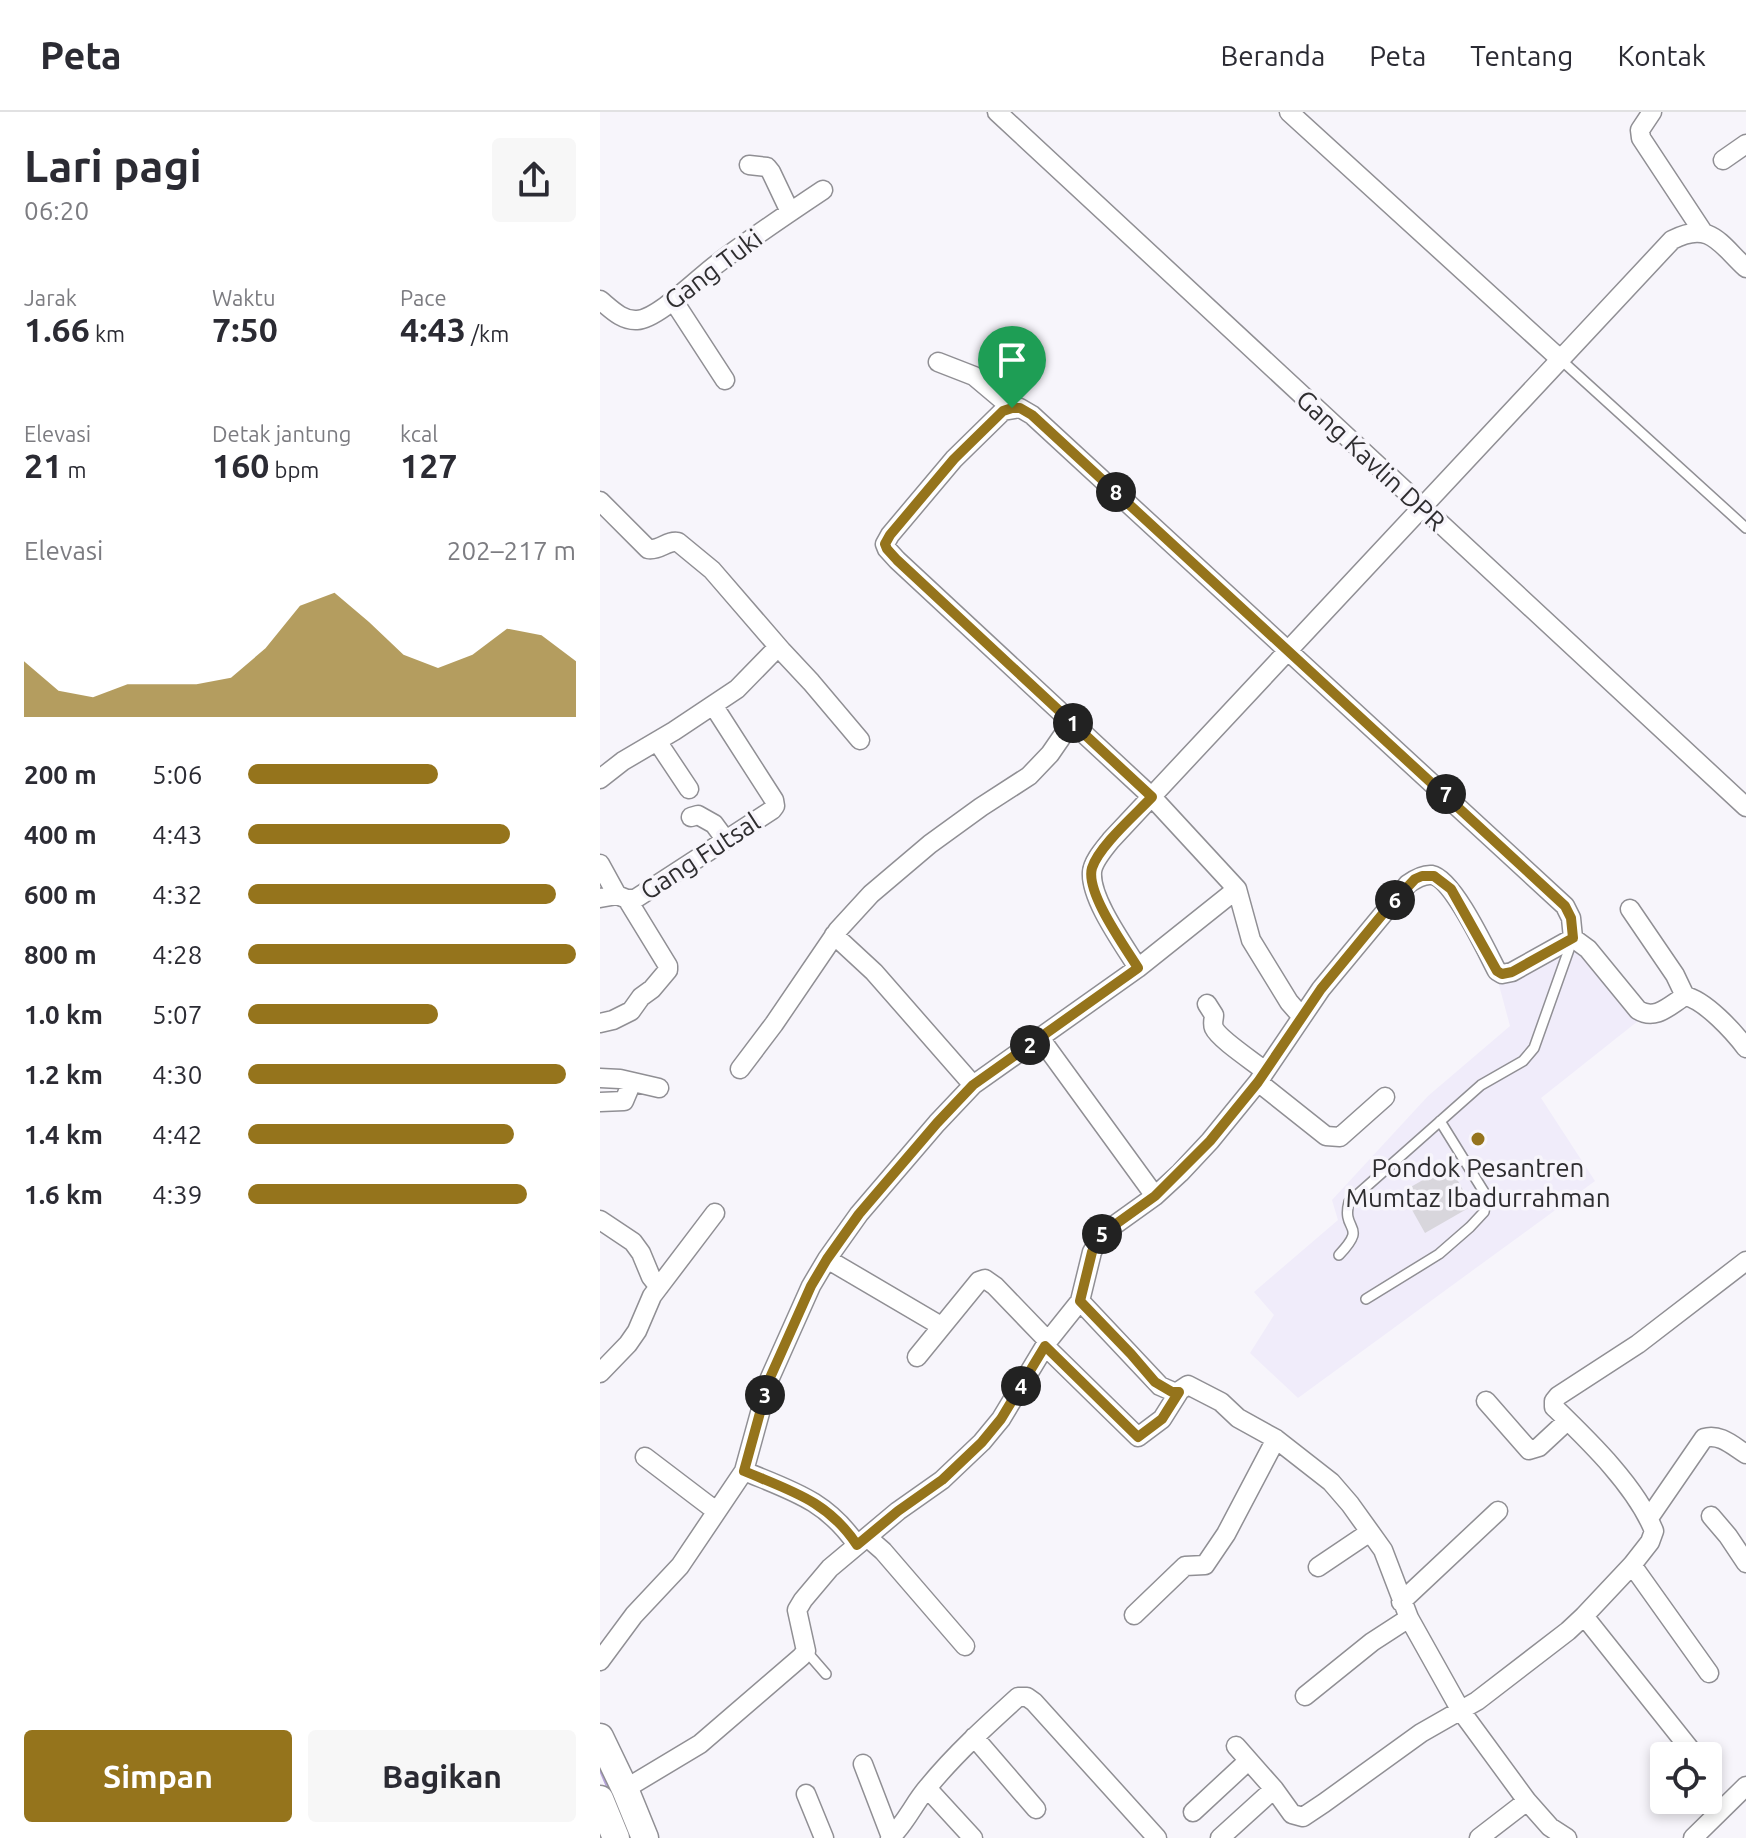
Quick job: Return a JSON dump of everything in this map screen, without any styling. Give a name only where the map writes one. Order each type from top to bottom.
[{"type":"street","name":"Gang Kavlin DPR","points":[[997,112],[1746,807]]},
{"type":"street","points":[[1289,112],[1560,359]]},
{"type":"street","points":[[1652,112],[1640,130],[1641,138],[1703,232]]},
{"type":"street","points":[[1723,160],[1746,144]]},
{"type":"street","points":[[749,165],[767,167],[790,212]]},
{"type":"street","name":"Gang Tuki","points":[[600,300],[627,319],[644,319],[823,190]]},
{"type":"street","points":[[1138,968],[1098,903],[1093,885],[1091,870],[1111,840],[1672,240],[1694,231],[1703,232],[1712,236],[1746,268]]},
{"type":"street","points":[[673,300],[725,380]]},
{"type":"street","points":[[938,362],[974,376],[1012,408]]},
{"type":"street","points":[[1302,1017],[1289,1002],[1251,940],[1237,889],[1152,797],[887,549],[885,544],[890,535],[954,459],[1003,411],[1020,408],[1032,415],[1565,906],[1571,918],[1573,938],[1588,949],[1638,1010],[1645,1015],[1654,1015],[1689,996],[1707,1008],[1746,1048]]},
{"type":"street","points":[[600,501],[648,549],[657,549],[672,542],[684,546],[712,570],[860,740]]},
{"type":"street","points":[[600,779],[623,761],[737,689],[778,647]]},
{"type":"street","name":"Gang Futsal","points":[[615,898],[635,899],[775,806],[713,705]]},
{"type":"street","points":[[740,1069],[834,935],[871,894],[930,844],[1029,776],[1050,754],[1072,722]]},
{"type":"street","points":[[657,741],[689,789]]},
{"type":"street","points":[[691,817],[698,815],[714,824],[725,839]]},
{"type":"street","points":[[600,864],[615,898],[668,966],[668,970],[631,1011],[600,1023]]},
{"type":"street","points":[[625,1789],[700,1744],[796,1663],[806,1651],[797,1610],[803,1600],[830,1568],[898,1511],[942,1480],[982,1442],[1001,1419],[1046,1343],[1080,1301],[1092,1252],[1102,1234],[1155,1196],[1210,1141],[1261,1076],[1321,989],[1408,884],[1422,876],[1434,876],[1451,889],[1497,971],[1502,974],[1512,972],[1573,938]]},
{"type":"street","points":[[600,1661],[634,1615],[680,1566],[744,1471],[769,1380],[811,1286],[859,1214],[973,1085],[1138,968],[1237,889]]},
{"type":"street","points":[[1630,909],[1675,975],[1685,996]]},
{"type":"street","points":[[834,935],[874,972],[973,1085]]},
{"type":"street","points":[[1207,1004],[1214,1015],[1215,1029],[1314,1128],[1326,1136],[1340,1137],[1385,1097]]},
{"type":"street","points":[[1040,1038],[1155,1196]]},
{"type":"street","points":[[600,1078],[659,1088]]},
{"type":"street","points":[[600,1102],[624,1101],[632,1082]]},
{"type":"street","points":[[600,1373],[637,1331],[659,1287],[715,1213]]},
{"type":"street","points":[[600,1220],[633,1242],[659,1287]]},
{"type":"street","points":[[827,1259],[941,1326]]},
{"type":"street","points":[[1193,1812],[1242,1754],[1292,1814],[1303,1817],[1421,1733],[1461,1711],[1584,1616],[1632,1565],[1650,1542],[1654,1531],[1649,1518],[1613,1468],[1554,1407],[1554,1401],[1638,1344],[1746,1261]]},
{"type":"street","points":[[917,1357],[979,1281],[985,1279],[1138,1437],[1162,1419],[1179,1392],[1188,1385],[1221,1402],[1238,1418],[1276,1439],[1331,1482],[1370,1532],[1383,1550],[1405,1610],[1461,1711],[1527,1801],[1550,1827],[1567,1838]]},
{"type":"street","points":[[1080,1301],[1155,1382],[1172,1392],[1179,1392]]},
{"type":"street","points":[[1486,1401],[1529,1450],[1539,1447],[1567,1421]]},
{"type":"street","points":[[1649,1518],[1704,1438],[1717,1436],[1746,1454]]},
{"type":"street","points":[[1134,1615],[1185,1566],[1205,1565],[1226,1534],[1276,1439]]},
{"type":"street","points":[[645,1457],[716,1511]]},
{"type":"street","points":[[744,1471],[820,1505],[862,1541],[883,1551],[965,1646]]},
{"type":"street","points":[[1305,1696],[1372,1642],[1498,1511]]},
{"type":"street","points":[[1711,1516],[1746,1563]]},
{"type":"street","points":[[1318,1567],[1370,1532]]},
{"type":"street","points":[[1632,1565],[1709,1673]]},
{"type":"street","points":[[1584,1616],[1684,1742]]},
{"type":"street","points":[[863,1764],[891,1838],[927,1788],[974,1737],[1018,1697],[1027,1697],[1157,1838]]},
{"type":"street","points":[[600,1737],[645,1838]]},
{"type":"street","points":[[974,1737],[1036,1809]]},
{"type":"street","points":[[1693,1838],[1746,1786]]},
{"type":"street","points":[[927,1788],[973,1838]]},
{"type":"street","points":[[1220,1838],[1274,1789]]},
{"type":"street","points":[[806,1794],[824,1838]]},
{"type":"street","points":[[600,1799],[616,1838]]},
{"type":"street","points":[[1479,1838],[1527,1801]]},
{"type":"lane","points":[[1560,359],[1746,528]]},
{"type":"lane","points":[[1339,1255],[1355,1233],[1347,1216],[1349,1202],[1481,1085],[1523,1061],[1534,1048],[1573,938]]},
{"type":"lane","points":[[1366,1299],[1439,1254],[1484,1212],[1484,1192],[1440,1121]]},
{"type":"lane","points":[[806,1651],[826,1674]]},
{"type":"shaded area","name":"Pondok Pesantren Mumtaz Ibadurrahman","points":[[1576,945],[1638,1021],[1541,1098],[1595,1181],[1298,1398],[1250,1353],[1274,1315],[1254,1292],[1338,1220],[1332,1200],[1428,1096],[1510,1026],[1499,985],[1558,950]]},
{"type":"building","points":[[1449,1165],[1472,1206],[1425,1233],[1402,1192]]},
{"type":"waterway","points":[[600,1768],[612,1796]]},
{"type":"waterway","points":[[617,1807],[631,1838]]},
{"type":"place","name":"Pondok Pesantren Mumtaz Ibadurrahman","points":[[1478,1139]]},
{"type":"route","points":[[1012,408],[1020,408],[1032,415],[1565,906],[1571,918],[1573,938],[1512,972],[1502,974],[1497,971],[1451,889],[1434,876],[1422,876],[1408,884],[1321,989],[1258,1082],[1210,1141],[1155,1196],[1102,1234],[1092,1252],[1080,1301],[1155,1382],[1172,1392],[1179,1392],[1162,1419],[1138,1437],[1045,1346],[1001,1419],[982,1442],[942,1480],[857,1545],[844,1526],[820,1505],[744,1471],[769,1380],[811,1286],[859,1214],[973,1085],[1138,968],[1098,903],[1091,870],[1111,840],[1152,797],[897,560],[885,544],[954,459],[984,427],[1003,411],[1012,408]]}]
